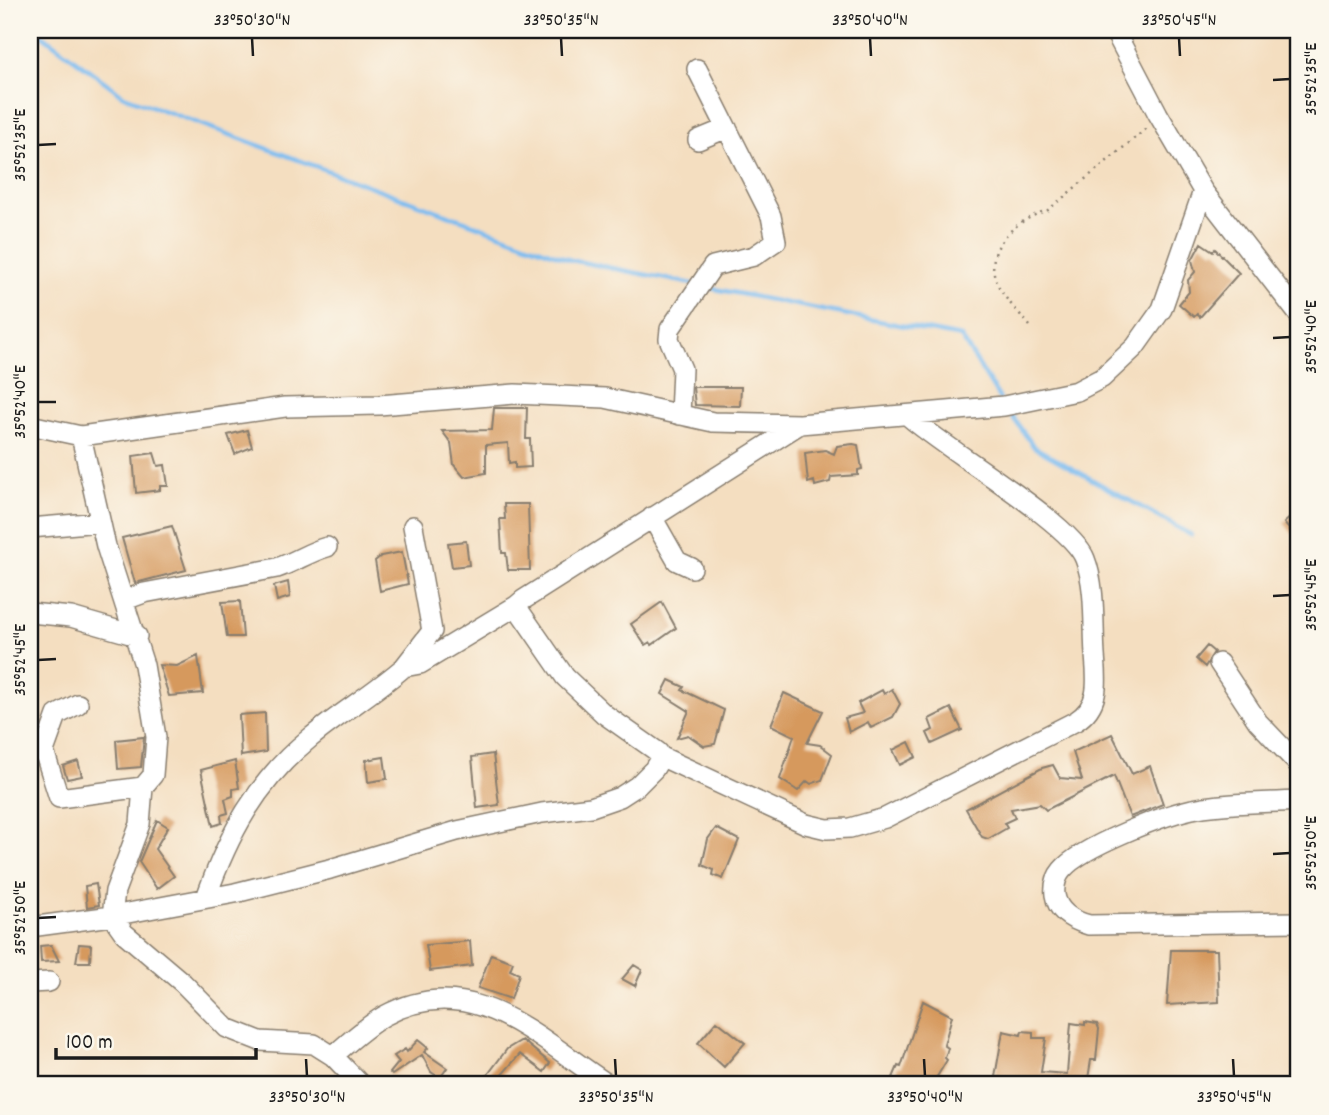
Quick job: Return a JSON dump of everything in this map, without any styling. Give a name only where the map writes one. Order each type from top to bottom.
[{"type":"street","points":[[1114,30],[1158,114],[1203,191],[1299,315]]},
{"type":"street","points":[[680,415],[682,369],[669,339],[675,317],[713,266],[754,256],[776,241],[771,216],[697,69]]},
{"type":"street","points":[[698,140],[727,128]]},
{"type":"street","points":[[30,425],[81,436],[285,407],[379,405],[515,394],[606,398],[713,422],[800,424],[1044,399],[1077,391],[1102,378],[1135,348],[1162,309],[1203,191]]},
{"type":"street","points":[[516,606],[565,677],[592,704],[653,746],[660,756],[806,824],[827,829],[850,828],[896,813],[1076,721],[1090,710],[1097,687],[1089,576],[1082,552],[1054,525],[927,433],[907,415]]},
{"type":"street","points":[[404,667],[420,664],[516,606],[542,586],[800,424]]},
{"type":"street","points":[[81,436],[100,522],[137,636],[156,737],[153,775],[143,787],[140,824],[114,891],[112,916],[124,933],[183,983],[227,1028],[260,1041],[308,1042],[333,1056],[355,1084]]},
{"type":"street","points":[[652,517],[677,561],[692,568]]},
{"type":"street","points":[[30,528],[100,522]]},
{"type":"street","points":[[206,898],[226,844],[250,802],[274,772],[310,738],[380,688],[404,667],[432,631],[413,526]]},
{"type":"street","points":[[125,600],[144,593],[277,568],[295,562],[308,552],[327,547]]},
{"type":"street","points":[[30,613],[71,617],[137,636]]},
{"type":"street","points":[[1219,663],[1258,722],[1299,765]]},
{"type":"street","points":[[78,704],[57,715],[44,751],[59,798],[143,787]]},
{"type":"street","points":[[30,927],[112,916],[206,898],[330,869],[471,827],[603,804],[637,786],[654,769],[660,756]]},
{"type":"street","points":[[1299,800],[1206,806],[1174,815],[1110,840],[1074,860],[1060,872],[1055,887],[1058,905],[1064,913],[1089,925],[1299,922]]},
{"type":"street","points":[[333,1056],[383,1017],[399,1010],[435,1002],[463,1001],[494,1009],[522,1024],[609,1085]]},
{"type":"path","points":[[1030,326],[997,284],[992,263],[997,244],[1033,214],[1048,210],[1150,125],[1158,114]]},
{"type":"building","points":[[1201,243],[1213,251],[1215,249],[1239,273],[1200,317],[1197,314],[1194,317],[1179,304],[1189,292],[1188,280],[1195,272],[1192,260]]},
{"type":"building","points":[[693,387],[741,387],[740,406],[695,405]]},
{"type":"building","points":[[494,408],[527,408],[526,439],[530,439],[531,467],[515,468],[515,462],[509,463],[508,443],[486,445],[486,473],[464,477],[454,465],[451,443],[442,431],[492,430]]},
{"type":"building","points":[[247,430],[252,447],[235,454],[228,435]]},
{"type":"building","points":[[858,445],[862,469],[858,470],[858,475],[831,477],[830,482],[815,486],[814,481],[808,483],[805,453],[825,450],[834,454],[837,446]]},
{"type":"building","points":[[154,453],[158,466],[165,465],[168,486],[160,486],[160,490],[136,493],[133,456]]},
{"type":"building","points":[[504,504],[528,504],[530,570],[508,570],[506,553],[502,553],[500,519],[505,519]]},
{"type":"building","points":[[1293,515],[1299,529],[1293,534],[1284,523]]},
{"type":"building","points":[[172,526],[186,570],[135,583],[122,538]]},
{"type":"building","points":[[466,541],[469,565],[452,567],[448,543]]},
{"type":"building","points":[[402,552],[408,584],[380,591],[375,561],[381,556]]},
{"type":"building","points":[[288,582],[290,597],[277,601],[274,586]]},
{"type":"building","points":[[240,601],[243,637],[227,637],[222,602]]},
{"type":"building","points":[[662,602],[676,628],[652,645],[650,642],[645,645],[631,624]]},
{"type":"building","points":[[1207,646],[1214,652],[1205,667],[1196,659]]},
{"type":"building","points":[[198,656],[203,693],[169,696],[159,665],[177,666]]},
{"type":"building","points":[[669,680],[684,687],[682,690],[724,710],[715,744],[704,746],[688,735],[677,738],[689,711],[662,694]]},
{"type":"building","points":[[892,689],[900,704],[893,717],[871,728],[868,722],[849,732],[845,718],[863,713],[858,703],[882,690],[884,694]]},
{"type":"building","points":[[784,693],[823,711],[807,743],[820,745],[832,754],[822,780],[811,784],[807,781],[798,791],[780,779],[794,736],[771,725]]},
{"type":"building","points":[[951,708],[962,730],[932,744],[927,733],[933,730],[929,719]]},
{"type":"building","points":[[265,713],[266,752],[241,756],[239,715]]},
{"type":"building","points":[[1112,734],[1132,774],[1150,766],[1163,804],[1130,817],[1114,776],[1046,810],[1040,804],[1011,809],[1015,818],[1004,823],[1007,828],[988,839],[982,837],[966,809],[1042,768],[1053,765],[1060,778],[1082,780],[1073,752]]},
{"type":"building","points":[[144,737],[141,767],[118,769],[116,740]]},
{"type":"building","points":[[909,742],[916,757],[900,765],[893,750]]},
{"type":"building","points":[[493,754],[499,805],[477,808],[472,757]]},
{"type":"building","points":[[384,757],[387,779],[368,782],[366,760]]},
{"type":"building","points":[[78,761],[82,776],[67,779],[63,766]]},
{"type":"building","points":[[235,761],[239,788],[233,789],[233,796],[225,799],[228,813],[221,815],[222,823],[213,826],[201,770]]},
{"type":"building","points":[[157,820],[168,827],[155,849],[174,876],[157,889],[139,862]]},
{"type":"building","points":[[716,828],[739,840],[723,879],[713,875],[714,870],[702,865],[708,839]]},
{"type":"building","points":[[96,884],[99,905],[87,907],[85,886]]},
{"type":"building","points":[[470,941],[472,966],[430,971],[426,945]]},
{"type":"building","points":[[79,944],[91,945],[90,962],[76,962]]},
{"type":"building","points":[[51,945],[59,961],[41,962],[40,946]]},
{"type":"building","points":[[1171,950],[1217,950],[1219,1002],[1167,1005]]},
{"type":"building","points":[[491,954],[513,962],[510,970],[519,974],[511,999],[478,988]]},
{"type":"building","points":[[634,965],[642,970],[635,986],[622,979]]},
{"type":"building","points":[[923,1001],[952,1016],[944,1045],[948,1048],[945,1058],[947,1060],[932,1085],[890,1085],[898,1066],[901,1067]]},
{"type":"building","points":[[717,1021],[745,1043],[724,1067],[698,1043]]},
{"type":"building","points":[[1085,1022],[1097,1024],[1099,1029],[1096,1060],[1091,1060],[1087,1085],[1058,1085],[995,1077],[1003,1031],[1021,1035],[1022,1031],[1033,1032],[1033,1038],[1046,1038],[1041,1072],[1067,1074],[1071,1023],[1085,1025]]},
{"type":"building","points":[[418,1040],[428,1048],[424,1052],[447,1068],[440,1078],[431,1072],[422,1055],[392,1075],[390,1073],[399,1062],[394,1056],[405,1049],[407,1052]]},
{"type":"building","points":[[522,1040],[550,1063],[544,1072],[520,1054],[493,1085],[480,1085],[507,1049]]},
{"type":"waterway","points":[[35,30],[124,96],[571,260],[693,284]]},
{"type":"waterway","points":[[705,287],[961,337],[1000,399]]},
{"type":"waterway","points":[[1009,412],[1034,447],[1191,535]]}]
